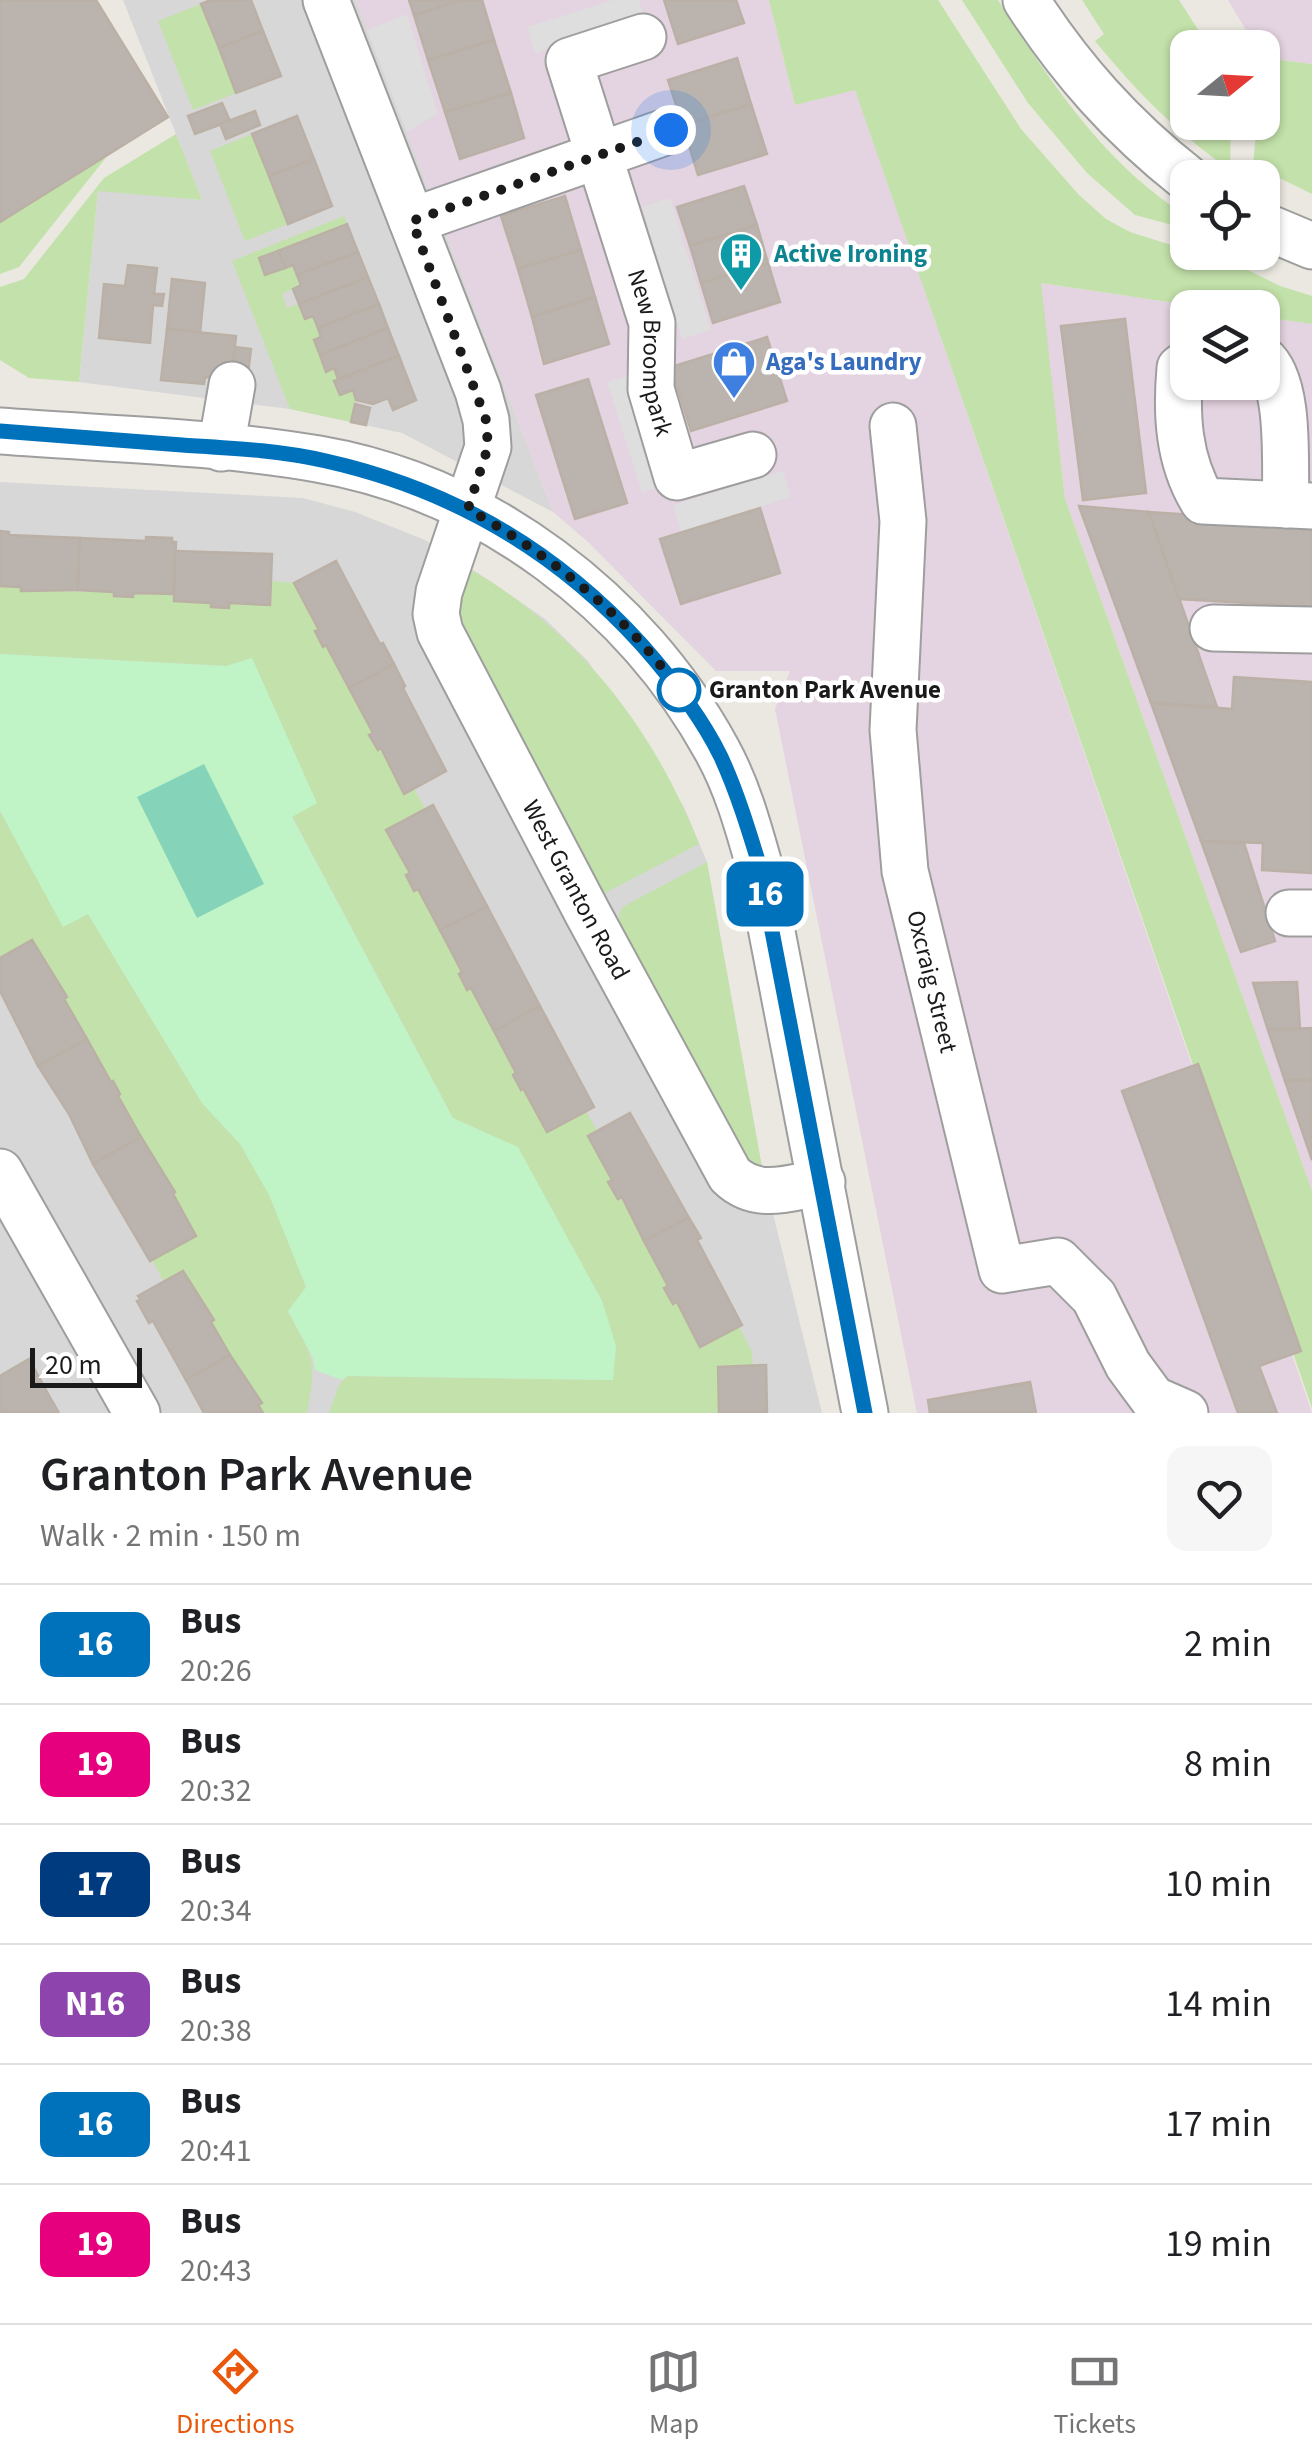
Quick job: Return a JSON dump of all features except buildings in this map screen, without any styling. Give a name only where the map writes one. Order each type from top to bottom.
[{"type":"street","points":[[326,0],[486,420],[488,447],[468,509]]},
{"type":"street","points":[[1026,0],[1106,108],[1170,165]]},
{"type":"street","name":"New Broompark","points":[[643,37],[551,67],[599,155],[652,323],[652,389],[677,477],[753,455]]},
{"type":"street","points":[[412,221],[671,130]]},
{"type":"street","points":[[1280,232],[1312,246]]},
{"type":"street","points":[[221,448],[232,385]]},
{"type":"street","points":[[1178,400],[1180,444],[1192,483],[1203,501],[1299,506],[1280,396]]},
{"type":"street","name":"Oxcraig Street","points":[[893,426],[903,520],[893,730],[905,871],[1002,1270],[1058,1260],[1094,1297],[1128,1366],[1153,1399],[1184,1413]]},
{"type":"street","points":[[0,432],[221,448],[322,460],[426,490],[522,540],[601,602],[666,671],[719,754],[759,864],[865,1413]]},
{"type":"street","name":"West Granton Road","points":[[468,509],[439,592],[436,614],[440,632],[578,896],[730,1174],[754,1192],[822,1182]]},
{"type":"street","points":[[1213,628],[1312,630]]},
{"type":"street","points":[[0,1172],[137,1413]]},
{"type":"shaded area","points":[[123,0],[356,0],[553,512],[402,433],[290,409],[79,382],[98,190],[202,200]]},
{"type":"shaded area","points":[[356,0],[769,0],[795,105],[855,89],[1312,1413],[917,1413],[775,709],[790,671],[716,671],[553,512]]},
{"type":"shaded area","points":[[613,0],[639,0],[645,19],[535,53],[527,27]]},
{"type":"shaded area","points":[[1228,0],[1312,0],[1312,64],[1280,60],[1280,30],[1246,30]]},
{"type":"shaded area","points":[[407,14],[438,114],[407,132],[367,30]]},
{"type":"shaded area","points":[[670,198],[711,330],[682,339],[642,207]]},
{"type":"shaded area","points":[[1040,283],[1170,302],[1170,400],[1280,400],[1280,319],[1312,324],[1312,1191],[1065,499]]},
{"type":"shaded area","points":[[629,375],[664,486],[642,493],[607,382]]},
{"type":"shaded area","points":[[783,471],[791,497],[681,532],[673,505]]},
{"type":"shaded area","points":[[0,482],[303,498],[355,512],[425,540],[489,580],[545,619],[588,661],[684,807],[707,862],[763,1173],[822,1413],[0,1413]]},
{"type":"green space","points":[[769,0],[938,0],[1021,129],[1079,195],[1106,219],[1130,232],[1170,245],[1170,270],[1248,270],[1312,296],[1312,324],[1280,319],[1280,290],[1170,290],[1170,302],[1041,283],[1065,499],[1312,1191],[1312,1408],[855,90],[795,105]]},
{"type":"green space","points":[[962,0],[998,0],[1081,119],[1130,172],[1170,204],[1170,224],[1135,215],[1087,173],[1028,103]]},
{"type":"green space","points":[[1082,0],[1179,0],[1198,30],[1170,30],[1170,121],[1095,41],[1104,34]]},
{"type":"green space","points":[[201,4],[236,93],[193,110],[158,21]]},
{"type":"green space","points":[[1280,60],[1312,64],[1312,194],[1280,178],[1280,160],[1253,160],[1255,140],[1280,140]]},
{"type":"green space","points":[[176,134],[202,200],[98,191],[79,382],[29,378],[0,360],[0,287],[24,279],[104,178]]},
{"type":"green space","points":[[252,134],[288,224],[245,241],[210,151]]},
{"type":"green space","points":[[1192,140],[1231,140],[1230,160],[1217,160]]},
{"type":"green space","points":[[108,155],[19,267],[0,274],[0,222]]},
{"type":"green space","points":[[344,216],[347,224],[259,259],[266,275],[293,265],[301,285],[282,294],[287,308],[299,304],[305,319],[313,316],[321,337],[314,340],[326,371],[334,368],[340,395],[353,390],[356,400],[351,422],[290,409],[232,261]]},
{"type":"green space","points":[[468,568],[544,621],[608,686],[659,760],[699,844],[601,895],[455,627],[458,588]]},
{"type":"green space","points":[[271,581],[294,583],[319,630],[316,632],[372,733],[369,735],[377,750],[381,748],[404,793],[414,788],[425,809],[389,829],[410,873],[406,876],[414,890],[418,889],[516,1073],[520,1089],[523,1088],[547,1132],[586,1111],[597,1131],[589,1136],[612,1180],[608,1183],[617,1199],[622,1197],[668,1286],[673,1304],[677,1302],[700,1346],[739,1326],[752,1352],[753,1366],[718,1367],[719,1413],[329,1413],[339,1385],[347,1376],[612,1380],[615,1345],[602,1301],[518,1148],[453,1118],[292,816],[316,803],[252,658],[226,666],[0,654],[0,586],[21,587],[21,591],[114,592],[115,596],[132,597],[133,593],[174,594],[174,601],[228,608],[229,603],[269,605]]},
{"type":"green space","points":[[0,654],[226,666],[252,658],[317,803],[292,817],[453,1118],[518,1147],[602,1301],[616,1346],[613,1380],[347,1376],[342,1380],[315,1370],[313,1358],[288,1311],[306,1287],[269,1195],[240,1144],[202,1103],[88,914],[63,927],[0,811]]},
{"type":"green space","points":[[204,764],[264,884],[197,918],[137,797]]},
{"type":"green space","points":[[0,811],[63,926],[88,914],[202,1103],[240,1144],[270,1195],[306,1287],[288,1312],[311,1360],[307,1413],[263,1413],[253,1389],[250,1390],[211,1322],[214,1319],[183,1272],[164,1282],[152,1260],[196,1235],[118,1096],[114,1081],[111,1082],[64,999],[67,996],[32,941],[0,958]]},
{"type":"green space","points":[[707,862],[763,1173],[749,1163],[618,925],[620,911],[626,905]]},
{"type":"bus line","name":"16","points":[[0,431],[255,450],[322,460],[426,490],[522,540],[567,572],[666,671],[719,754],[759,864],[865,1413]]},
{"type":"place","name":"Active Ironing","points":[[741,292]]},
{"type":"place","name":"Aga's Laundry","points":[[734,400]]},
{"type":"place","name":"Granton Park Avenue","points":[[679,690]]},
{"type":"route","points":[[671,130],[412,221],[486,420],[488,447],[468,509],[567,572],[632,634],[679,690]]}]
